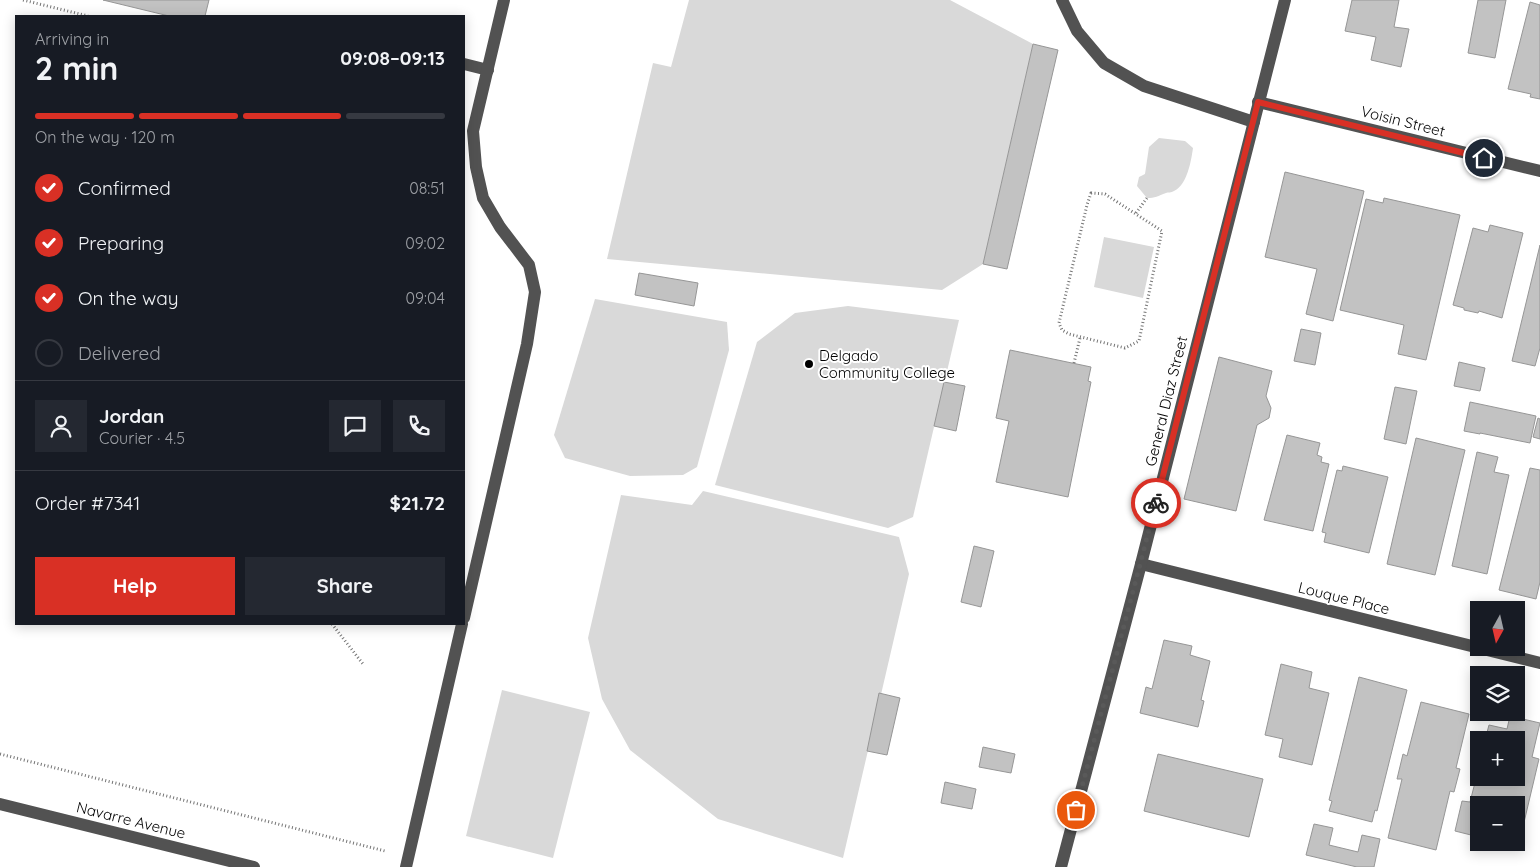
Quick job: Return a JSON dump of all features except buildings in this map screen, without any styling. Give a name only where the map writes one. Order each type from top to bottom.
[{"type":"street","points":[[465,614],[527,344],[536,292],[529,265],[500,227],[483,198],[476,167],[473,132],[504,0]]},
{"type":"street","points":[[1062,0],[1077,31],[1104,63],[1144,86],[1254,122]]},
{"type":"street","name":"General Diaz Street","points":[[1061,867],[1141,564],[1285,0]]},
{"type":"street","points":[[465,64],[488,70]]},
{"type":"street","name":"Voisin Street","points":[[1258,102],[1540,171]]},
{"type":"street","name":"Louque Place","points":[[1141,564],[1540,663]]},
{"type":"street","points":[[408,862],[462,625]]},
{"type":"street","name":"Navarre Avenue","points":[[0,804],[254,867]]},
{"type":"path","points":[[23,0],[84,15]]},
{"type":"path","points":[[1091,193],[1105,194],[1162,231],[1139,340],[1125,348],[1080,338],[1062,330],[1059,323],[1091,193]]},
{"type":"path","points":[[1136,213],[1146,198]]},
{"type":"path","points":[[1074,363],[1080,338]]},
{"type":"path","points":[[333,625],[363,664]]},
{"type":"path","points":[[0,754],[408,862]]},
{"type":"shaded area","points":[[689,0],[950,0],[1033,44],[983,264],[942,290],[607,259],[653,63],[671,67]]},
{"type":"shaded area","points":[[1159,138],[1185,141],[1193,148],[1191,160],[1188,172],[1178,188],[1172,192],[1147,198],[1137,186],[1139,177],[1145,174],[1149,147]]},
{"type":"shaded area","points":[[1104,237],[1154,247],[1143,298],[1094,287]]},
{"type":"shaded area","points":[[595,299],[727,322],[729,350],[697,467],[683,475],[630,476],[565,458],[554,435]]},
{"type":"shaded area","points":[[848,306],[959,320],[913,517],[888,528],[715,485],[757,342],[795,313]]},
{"type":"shaded area","points":[[703,491],[899,537],[909,574],[843,858],[718,819],[630,750],[602,699],[588,638],[621,495],[692,505]]},
{"type":"shaded area","points":[[502,690],[590,712],[553,858],[466,836]]},
{"type":"way so far","points":[[1076,810],[1156,503]]},
{"type":"place","name":"Delgado Community College","points":[[809,364]]},
{"type":"route","points":[[1156,503],[1258,102],[1484,158]]}]
